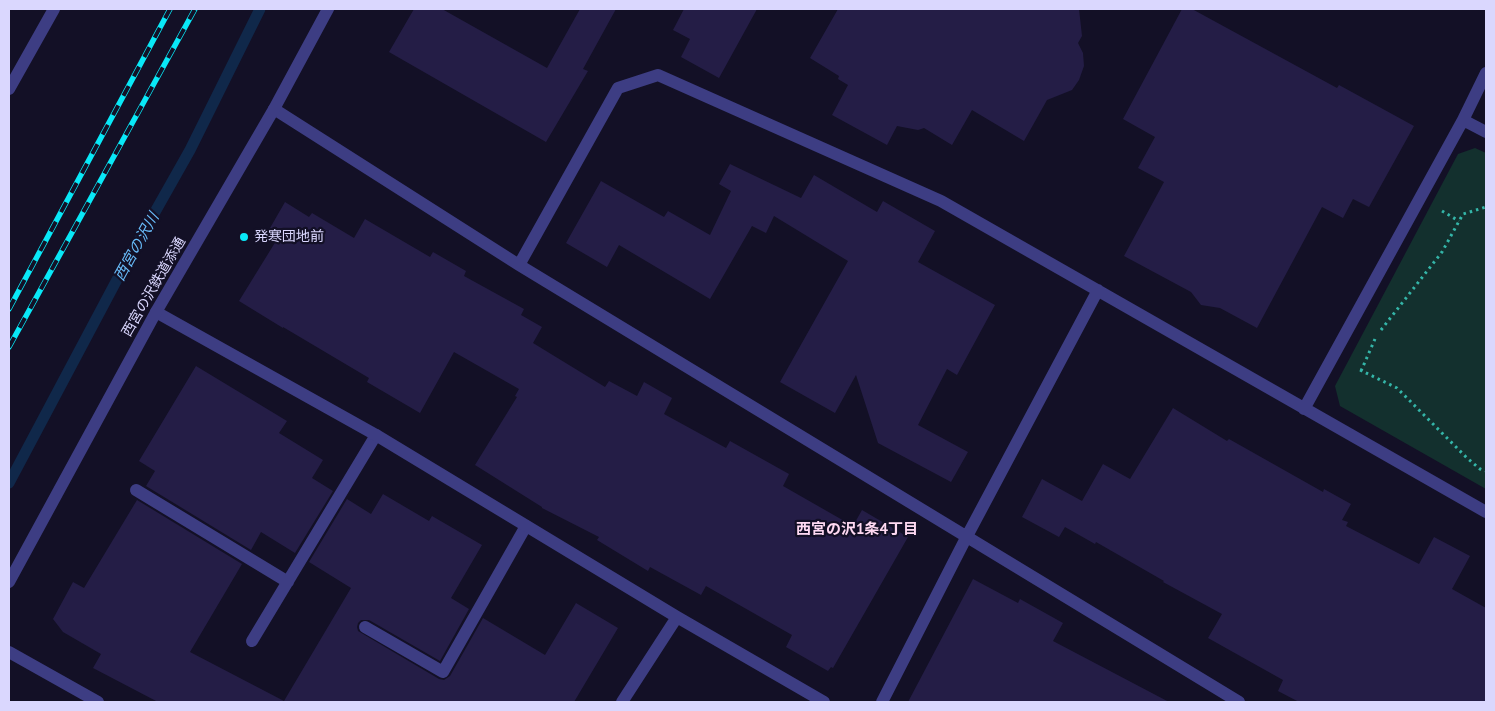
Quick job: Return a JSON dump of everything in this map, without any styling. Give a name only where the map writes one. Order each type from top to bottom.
[{"type":"street","name":"西宮の沢鉄道添通","points":[[9,582],[156,312],[274,109],[328,9]]},
{"type":"street","points":[[9,89],[50,10]]},
{"type":"street","points":[[1304,409],[1486,73]]},
{"type":"street","points":[[518,265],[618,88],[658,75],[941,201],[1486,512]]},
{"type":"street","points":[[274,109],[518,265],[1239,702]]},
{"type":"street","points":[[1462,120],[1486,132]]},
{"type":"street","points":[[882,702],[966,538],[1098,290]]},
{"type":"street","points":[[156,312],[376,435],[677,618],[824,702]]},
{"type":"street","points":[[252,641],[376,435]]},
{"type":"street","points":[[136,490],[288,582]]},
{"type":"street","points":[[365,627],[443,672],[526,526]]},
{"type":"street","points":[[622,702],[677,618]]},
{"type":"street","points":[[9,652],[98,702]]},
{"type":"path","points":[[1486,207],[1463,214],[1442,252],[1379,332],[1361,371],[1397,388],[1467,458],[1480,469],[1486,470]]},
{"type":"path","points":[[1442,211],[1459,221]]},
{"type":"green space","points":[[1475,148],[1486,153],[1486,489],[1340,406],[1335,386],[1458,154]]},
{"type":"building","points":[[414,9],[442,9],[547,68],[580,9],[616,9],[583,69],[588,71],[546,142],[389,52]]},
{"type":"building","points":[[684,9],[757,9],[719,78],[681,57],[690,39],[673,30]]},
{"type":"building","points":[[838,9],[1079,9],[1082,36],[1078,43],[1083,53],[1084,66],[1079,80],[1072,90],[1047,100],[1024,141],[972,110],[952,145],[924,128],[918,130],[897,126],[887,145],[832,115],[848,85],[838,79],[839,76],[810,58]]},
{"type":"building","points":[[1182,9],[1192,9],[1337,88],[1339,85],[1414,126],[1369,207],[1353,199],[1343,218],[1322,207],[1257,328],[1220,308],[1201,305],[1191,292],[1124,256],[1164,182],[1138,168],[1155,137],[1123,119]]},
{"type":"building","points":[[730,164],[801,198],[814,175],[877,212],[883,201],[935,231],[918,262],[995,305],[957,375],[947,369],[918,425],[968,452],[951,482],[878,443],[856,375],[835,413],[780,382],[848,261],[774,216],[766,233],[752,226],[710,299],[619,245],[607,267],[566,243],[601,181],[664,217],[668,211],[710,235],[731,191],[719,184]]},
{"type":"building","points":[[285,202],[309,217],[312,213],[354,238],[365,219],[430,257],[433,252],[466,271],[464,276],[524,309],[521,315],[542,327],[533,343],[605,387],[609,381],[637,396],[644,382],[672,398],[664,414],[726,448],[730,441],[789,474],[783,486],[853,526],[862,510],[908,537],[833,668],[831,667],[828,671],[786,647],[792,635],[706,586],[701,595],[650,567],[648,571],[597,540],[599,537],[542,508],[475,465],[517,397],[515,396],[519,389],[454,352],[420,413],[367,382],[369,378],[239,301],[276,241],[266,235]]},
{"type":"building","points":[[196,366],[287,421],[279,433],[323,460],[312,478],[333,491],[295,553],[261,532],[251,550],[146,486],[155,471],[139,461]]},
{"type":"building","points":[[1173,408],[1227,441],[1229,439],[1323,492],[1324,489],[1351,504],[1342,520],[1348,522],[1346,526],[1419,564],[1434,537],[1470,556],[1452,589],[1486,608],[1486,702],[1299,702],[1278,691],[1283,680],[1208,638],[1222,614],[1096,542],[1095,544],[1065,527],[1059,537],[1022,517],[1042,479],[1082,501],[1103,464],[1130,479]]},
{"type":"building","points":[[383,494],[429,521],[432,516],[482,545],[451,598],[469,609],[440,661],[369,620],[361,620],[358,623],[358,631],[439,679],[444,680],[450,676],[483,618],[545,655],[576,603],[618,628],[574,702],[158,702],[93,668],[101,654],[63,632],[53,619],[73,582],[84,588],[137,500],[242,564],[190,652],[284,701],[351,588],[309,562],[347,499],[371,514]]},
{"type":"building","points":[[973,579],[1018,603],[1020,599],[1063,623],[1053,641],[1169,702],[908,702]]},
{"type":"waterway","name":"西宮の沢川","points":[[9,483],[120,274],[190,150],[260,9]]},
{"type":"railway","points":[[9,309],[170,9]]},
{"type":"railway","points":[[9,347],[195,9]]},
{"type":"place","name":"発寒団地前","points":[[244,237]]},
{"type":"district","name":"西宮の沢1条4丁目","points":[[857,530]]}]
